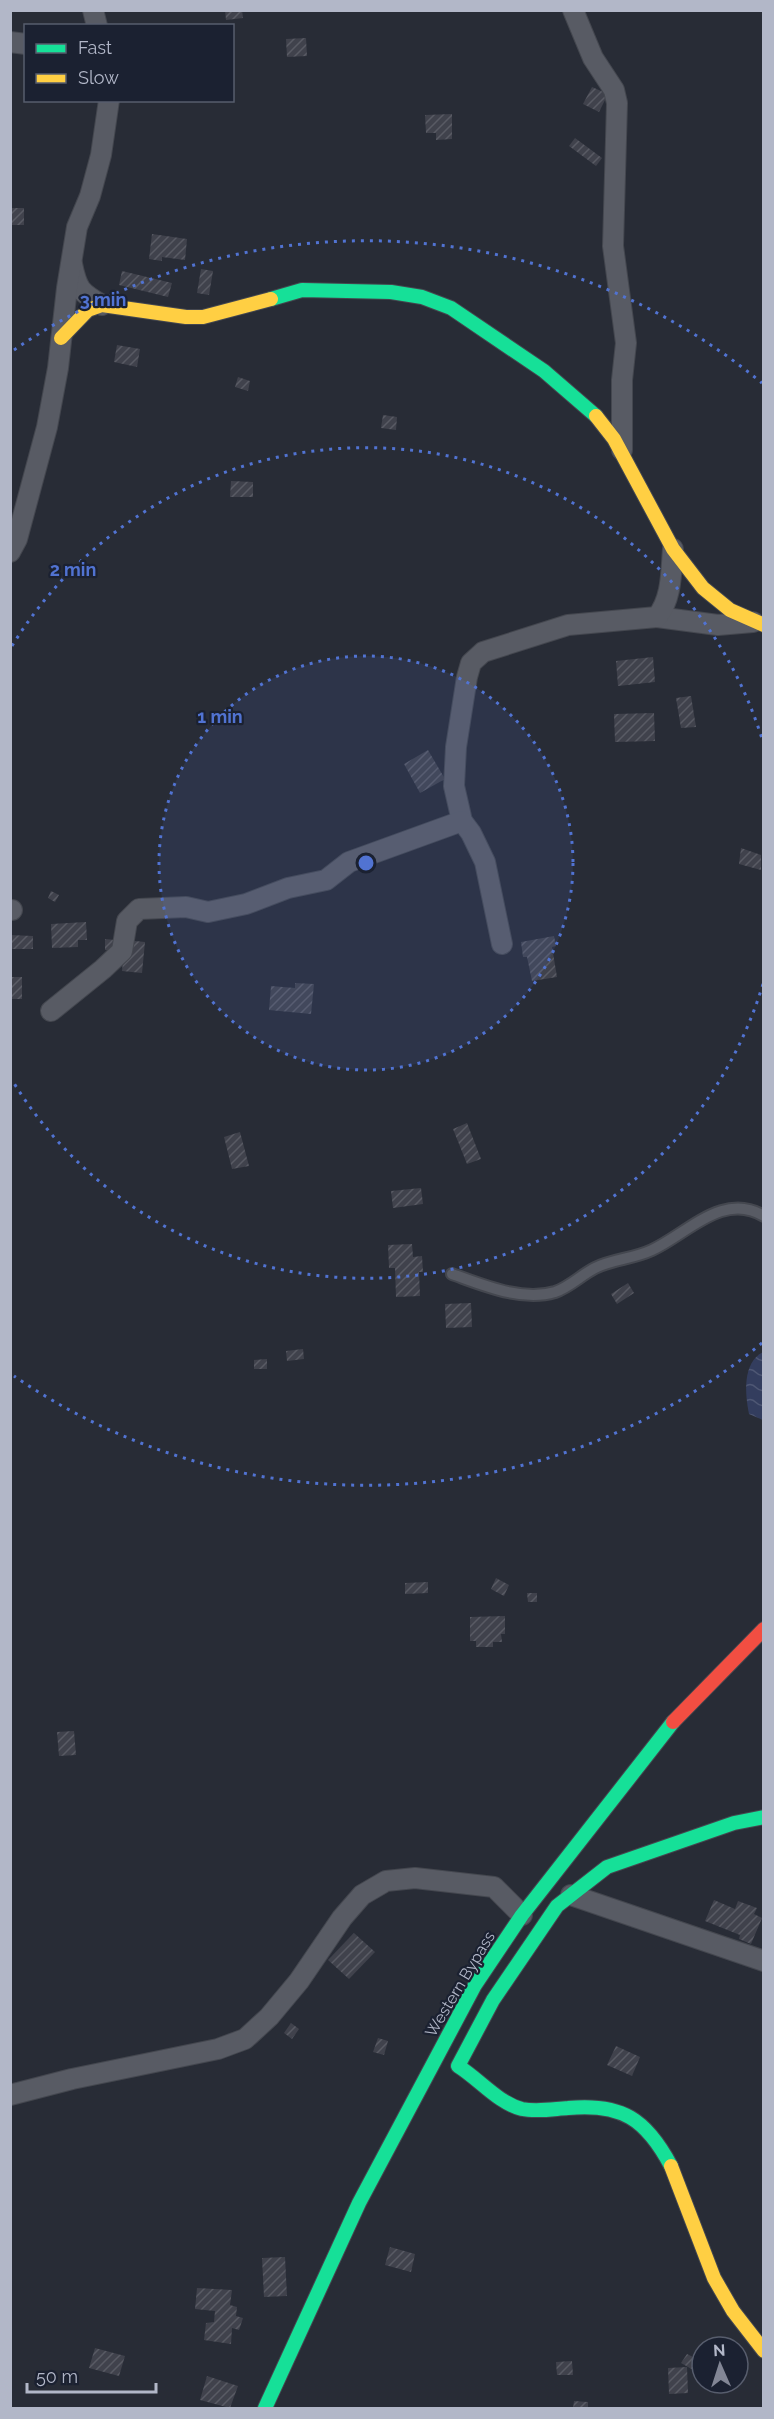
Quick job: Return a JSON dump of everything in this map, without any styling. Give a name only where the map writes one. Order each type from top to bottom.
[{"type":"street","points":[[573,10],[593,58],[609,80],[617,103],[613,246],[626,343],[622,380],[622,453]]},
{"type":"street","points":[[10,552],[17,539],[47,427],[71,258],[77,227],[90,196],[101,154],[109,102]]},
{"type":"street","points":[[71,258],[75,283],[86,295],[102,305],[186,317],[203,316],[302,290],[392,292],[422,297],[451,308],[544,370],[598,417],[622,453],[673,549],[703,588],[730,610],[759,623]]},
{"type":"street","points":[[61,338],[88,310],[102,305]]},
{"type":"street","points":[[657,617],[663,609],[670,589],[673,549]]},
{"type":"street","points":[[502,944],[485,862],[471,833],[462,821],[454,786],[456,747],[466,677],[471,663],[483,652],[568,625],[657,617],[718,625],[759,623]]},
{"type":"street","points":[[51,1011],[122,951],[127,921],[139,909],[186,907],[208,912],[246,904],[288,888],[326,880],[349,862],[462,821]]},
{"type":"street","name":"Western Bypass","points":[[265,2409],[359,2203],[475,1984],[522,1916],[665,1731],[764,1629]]},
{"type":"street","points":[[764,1817],[734,1823],[608,1867],[557,1906],[493,2000],[458,2066],[471,2073],[508,2103],[522,2109],[596,2107],[618,2110],[636,2120],[652,2133],[664,2152],[710,2269],[730,2307],[764,2351]]},
{"type":"street","points":[[10,2095],[72,2079],[219,2049],[245,2039],[270,2017],[362,1894],[386,1881],[415,1878],[494,1887],[522,1916]]},
{"type":"street","points":[[571,1895],[764,1961]]},
{"type":"lane","points":[[452,1274],[508,1292],[556,1292],[595,1268],[653,1250],[717,1212],[739,1208],[764,1216]]},
{"type":"water","points":[[763,1352],[763,1420],[749,1414],[746,1388],[751,1364]]},
{"type":"building","points":[[225,10],[242,10],[243,18],[226,20]]},
{"type":"building","points":[[306,38],[307,56],[287,57],[286,39]]},
{"type":"building","points":[[592,87],[608,94],[599,112],[583,104]]},
{"type":"building","points":[[452,114],[452,139],[436,140],[436,133],[426,133],[425,115]]},
{"type":"building","points":[[575,138],[602,158],[596,166],[569,146]]},
{"type":"building","points":[[10,208],[24,208],[24,225],[10,225]]},
{"type":"building","points":[[152,234],[187,239],[185,260],[162,257],[162,261],[149,259]]},
{"type":"building","points":[[201,269],[213,271],[209,295],[197,293]]},
{"type":"building","points":[[122,271],[172,283],[168,297],[119,285]]},
{"type":"building","points":[[117,345],[140,349],[137,367],[114,362]]},
{"type":"building","points":[[238,377],[250,381],[248,391],[235,387]]},
{"type":"building","points":[[383,415],[397,417],[396,430],[381,428]]},
{"type":"building","points":[[231,481],[253,482],[253,497],[230,497]]},
{"type":"building","points":[[653,657],[655,682],[618,686],[616,661]]},
{"type":"building","points":[[691,696],[696,727],[681,728],[676,698]]},
{"type":"building","points":[[654,713],[655,741],[615,742],[614,714]]},
{"type":"building","points":[[428,750],[445,779],[420,793],[404,764]]},
{"type":"building","points":[[741,848],[761,855],[761,870],[739,864]]},
{"type":"building","points":[[51,891],[59,895],[55,902],[48,898]]},
{"type":"building","points":[[86,922],[87,940],[78,940],[78,947],[52,948],[51,924]]},
{"type":"building","points":[[10,935],[33,936],[33,949],[10,949]]},
{"type":"building","points":[[554,936],[556,946],[552,947],[557,977],[532,981],[527,957],[523,957],[521,942]]},
{"type":"building","points":[[105,939],[116,940],[115,951],[105,950]]},
{"type":"building","points":[[125,940],[145,942],[142,973],[122,971]]},
{"type":"building","points":[[10,977],[22,977],[22,999],[10,999]]},
{"type":"building","points":[[295,983],[314,984],[311,1014],[269,1010],[271,986],[295,988]]},
{"type":"building","points":[[467,1123],[481,1159],[467,1164],[453,1129]]},
{"type":"building","points":[[240,1132],[249,1166],[232,1169],[224,1137]]},
{"type":"building","points":[[421,1188],[423,1204],[393,1208],[391,1191]]},
{"type":"building","points":[[412,1244],[413,1257],[422,1256],[423,1272],[419,1272],[420,1296],[396,1297],[395,1268],[389,1268],[388,1245]]},
{"type":"building","points":[[628,1283],[634,1293],[617,1304],[611,1294]]},
{"type":"building","points":[[471,1303],[472,1327],[446,1328],[445,1304]]},
{"type":"building","points":[[303,1349],[304,1359],[287,1361],[286,1351]]},
{"type":"building","points":[[267,1359],[267,1369],[254,1369],[254,1360]]},
{"type":"building","points":[[496,1578],[509,1585],[504,1596],[491,1589]]},
{"type":"building","points":[[428,1582],[428,1593],[405,1594],[405,1583]]},
{"type":"building","points":[[527,1593],[537,1593],[537,1602],[528,1602]]},
{"type":"building","points":[[505,1616],[505,1634],[501,1634],[502,1642],[493,1642],[493,1647],[476,1647],[476,1641],[470,1641],[470,1617]]},
{"type":"building","points":[[74,1731],[76,1755],[59,1756],[57,1732]]},
{"type":"building","points":[[714,1900],[735,1909],[738,1901],[757,1908],[754,1914],[762,1918],[751,1944],[739,1939],[740,1935],[705,1921]]},
{"type":"building","points":[[354,1933],[375,1952],[349,1979],[328,1960]]},
{"type":"building","points":[[291,2023],[299,2029],[292,2039],[284,2033]]},
{"type":"building","points":[[378,2038],[388,2041],[384,2055],[373,2052]]},
{"type":"building","points":[[616,2046],[640,2057],[632,2076],[607,2065]]},
{"type":"building","points":[[390,2247],[415,2254],[411,2272],[385,2265]]},
{"type":"building","points":[[285,2257],[287,2296],[264,2297],[262,2258]]},
{"type":"building","points":[[197,2288],[232,2290],[230,2305],[237,2307],[236,2316],[243,2318],[239,2330],[232,2328],[231,2344],[204,2340],[206,2323],[214,2322],[215,2311],[195,2309]]},
{"type":"building","points":[[95,2348],[125,2356],[119,2376],[89,2368]]},
{"type":"building","points":[[687,2354],[690,2356],[690,2368],[681,2363]]},
{"type":"building","points":[[572,2361],[573,2375],[557,2375],[556,2362]]},
{"type":"building","points":[[687,2367],[688,2393],[669,2394],[668,2368]]},
{"type":"building","points":[[207,2376],[238,2386],[230,2408],[200,2400]]},
{"type":"building","points":[[574,2401],[588,2402],[588,2408],[573,2408]]},
{"type":"traffic: fast","points":[[271,299],[302,290],[391,292],[422,297],[451,308],[544,371],[596,416]]},
{"type":"traffic: fast","points":[[265,2408],[359,2203],[475,1985],[522,1915],[673,1722]]},
{"type":"traffic: fast","points":[[671,2166],[652,2136],[642,2126],[618,2112],[587,2107],[522,2109],[505,2102],[458,2066],[493,2000],[557,1906],[607,1867],[734,1823],[764,1817]]},
{"type":"traffic: slow","points":[[61,338],[88,310],[102,305],[186,317],[203,317],[271,299]]},
{"type":"traffic: slow","points":[[596,416],[614,439],[673,549],[703,588],[730,610],[764,625]]},
{"type":"traffic: slow","points":[[671,2166],[714,2278],[733,2311],[764,2351]]},
{"type":"traffic: jam","points":[[673,1722],[764,1629]]}]
